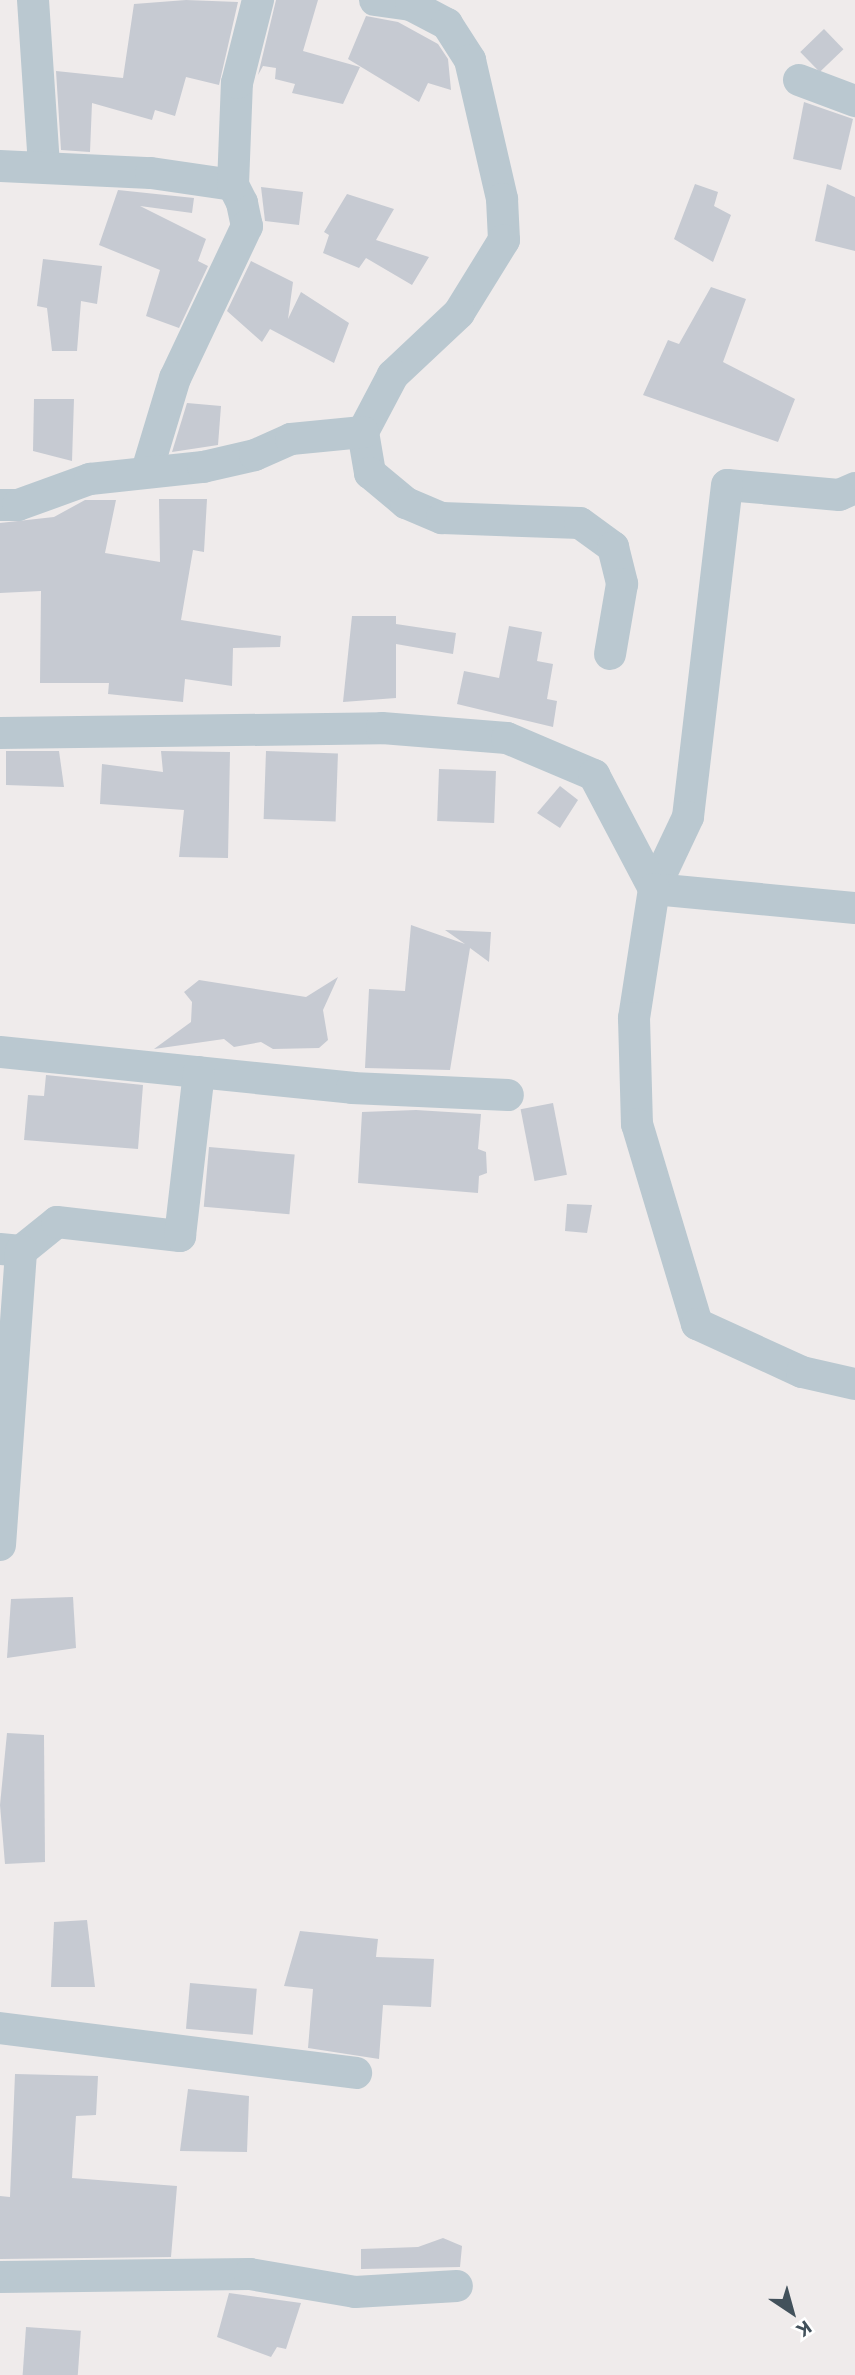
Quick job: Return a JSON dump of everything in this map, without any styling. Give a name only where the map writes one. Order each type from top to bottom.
[{"type":"street","points":[[33,0],[44,166]]},
{"type":"street","points":[[147,471],[175,378],[247,226],[233,185],[237,83],[258,0]]},
{"type":"street","points":[[375,0],[411,5],[447,24],[470,60],[502,199],[504,240],[459,313],[393,375],[362,432],[370,473],[406,503],[442,518],[580,523],[613,547],[622,583],[610,654]]},
{"type":"street","points":[[799,80],[855,101]]},
{"type":"street","points":[[0,166],[44,166],[233,185]]},
{"type":"street","points":[[0,505],[18,505],[90,479],[242,458],[334,430],[362,432]]},
{"type":"street","points":[[855,488],[839,495],[727,485],[688,817],[654,889],[634,1018],[637,1124],[696,1324],[802,1372],[855,1384]]},
{"type":"street","points":[[0,733],[382,728],[507,738],[594,775],[654,889]]},
{"type":"street","points":[[654,889],[855,908]]},
{"type":"street","points":[[0,1052],[199,1072],[508,1095]]},
{"type":"street","points":[[0,1545],[11,1250],[57,1222],[180,1236],[199,1072]]},
{"type":"street","points":[[0,2031],[356,2073]]},
{"type":"street","points":[[0,2277],[250,2274],[355,2292],[457,2286]]},
{"type":"building","points":[[186,0],[238,2],[219,85],[186,77],[175,116],[155,110],[152,120],[92,103],[90,152],[61,150],[56,71],[123,78],[134,4]]},
{"type":"building","points":[[276,0],[318,0],[303,51],[360,67],[343,104],[292,93],[295,84],[275,79],[276,68],[263,66],[258,75]]},
{"type":"building","points":[[366,16],[398,22],[438,44],[448,59],[451,90],[428,83],[419,102],[348,59]]},
{"type":"building","points":[[824,29],[843,49],[820,72],[800,52]]},
{"type":"building","points":[[804,102],[853,119],[841,170],[793,159]]},
{"type":"building","points":[[695,184],[718,192],[714,206],[731,215],[713,262],[674,239]]},
{"type":"building","points":[[827,184],[855,197],[855,251],[815,241]]},
{"type":"building","points":[[261,187],[303,192],[299,225],[265,221]]},
{"type":"building","points":[[118,190],[194,198],[192,213],[140,206],[206,239],[198,261],[208,266],[179,328],[146,316],[160,270],[99,245]]},
{"type":"building","points":[[347,194],[394,209],[376,240],[429,257],[412,285],[366,258],[359,268],[323,253],[329,235],[324,232]]},
{"type":"building","points":[[43,259],[102,266],[97,304],[81,301],[77,351],[52,351],[47,308],[37,306]]},
{"type":"building","points":[[251,261],[293,282],[288,319],[301,292],[349,323],[334,363],[270,329],[262,342],[227,311]]},
{"type":"building","points":[[711,287],[746,299],[723,362],[795,399],[778,442],[643,395],[668,340],[679,344]]},
{"type":"building","points":[[34,399],[74,399],[72,461],[33,451]]},
{"type":"building","points":[[187,403],[221,406],[218,445],[172,452]]},
{"type":"building","points":[[159,499],[207,499],[204,552],[193,550],[181,620],[281,636],[280,647],[233,648],[232,686],[185,679],[183,702],[108,694],[109,683],[40,683],[41,591],[0,593],[0,523],[54,517],[85,500],[116,500],[105,553],[160,562]]},
{"type":"building","points":[[352,616],[396,616],[396,624],[456,633],[453,654],[396,644],[396,698],[343,702]]},
{"type":"building","points":[[509,626],[542,632],[537,661],[553,664],[547,699],[557,701],[553,727],[457,704],[464,671],[499,678]]},
{"type":"building","points":[[6,751],[59,751],[64,787],[6,785]]},
{"type":"building","points":[[161,751],[230,752],[228,858],[179,857],[184,810],[100,804],[102,764],[163,772]]},
{"type":"building","points":[[266,751],[338,754],[336,821],[264,819]]},
{"type":"building","points":[[439,769],[496,771],[494,823],[437,821]]},
{"type":"building","points":[[560,786],[578,800],[560,828],[537,813]]},
{"type":"building","points":[[411,925],[465,944],[445,930],[491,932],[489,962],[470,948],[450,1070],[365,1068],[369,989],[405,991]]},
{"type":"building","points":[[338,977],[323,1010],[328,1040],[319,1048],[273,1049],[261,1042],[234,1047],[224,1039],[154,1049],[191,1022],[192,1002],[184,992],[199,980],[306,997]]},
{"type":"building","points":[[46,1075],[143,1085],[138,1149],[24,1140],[28,1095],[44,1096]]},
{"type":"building","points":[[553,1103],[567,1175],[535,1181],[521,1109]]},
{"type":"building","points":[[416,1110],[481,1114],[478,1149],[486,1152],[487,1173],[479,1176],[478,1193],[358,1183],[362,1112]]},
{"type":"building","points":[[209,1147],[295,1154],[289,1214],[204,1207]]},
{"type":"building","points":[[567,1204],[592,1205],[587,1233],[565,1231]]},
{"type":"building","points":[[73,1597],[76,1648],[7,1658],[11,1599]]},
{"type":"building","points":[[7,1733],[44,1735],[45,1862],[5,1864],[0,1805]]},
{"type":"building","points":[[87,1920],[95,1987],[51,1987],[54,1922]]},
{"type":"building","points":[[300,1931],[378,1939],[376,1957],[434,1959],[431,2007],[383,2005],[379,2059],[308,2048],[313,1989],[284,1986]]},
{"type":"building","points":[[190,1983],[257,1989],[253,2035],[186,2029]]},
{"type":"building","points":[[15,2074],[98,2076],[96,2115],[76,2116],[72,2178],[177,2186],[171,2257],[0,2259],[0,2196],[10,2197]]},
{"type":"building","points":[[188,2089],[249,2096],[247,2152],[180,2151]]},
{"type":"building","points":[[443,2238],[462,2246],[460,2267],[361,2269],[361,2249],[418,2247]]},
{"type":"building","points":[[229,2293],[301,2303],[286,2349],[277,2347],[271,2357],[217,2337]]},
{"type":"building","points":[[26,2327],[81,2331],[78,2375],[23,2375]]}]
